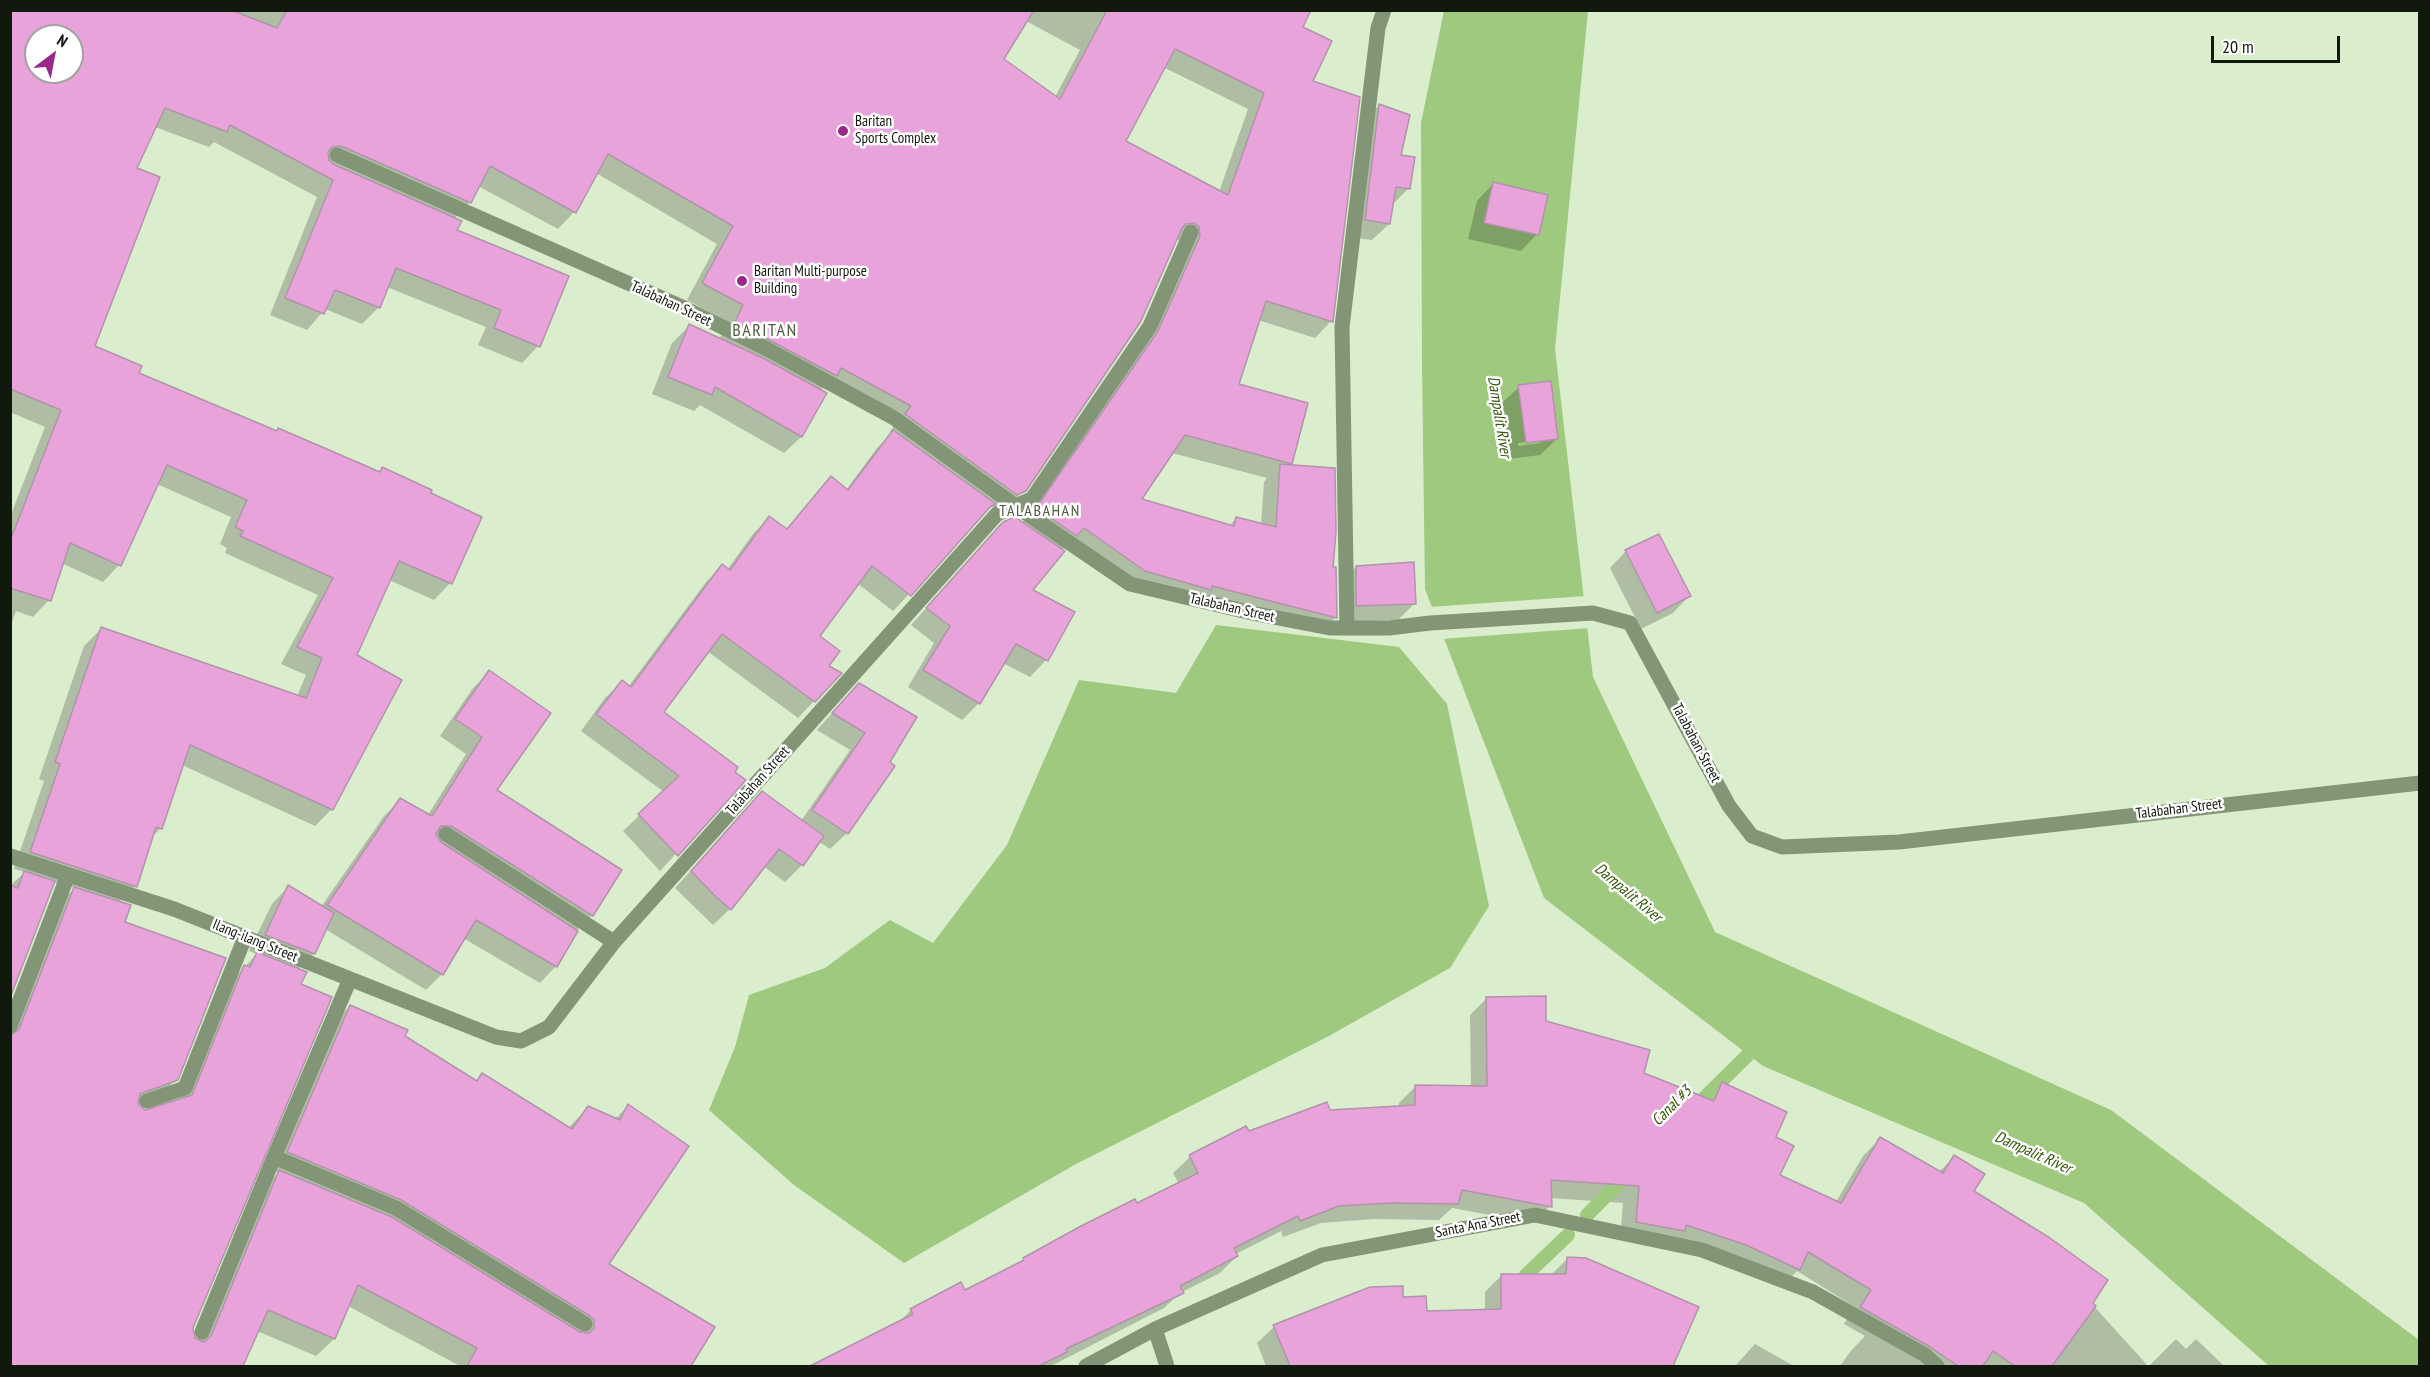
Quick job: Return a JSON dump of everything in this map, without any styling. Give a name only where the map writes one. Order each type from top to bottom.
[{"type":"street","points":[[1347,628],[1342,327],[1378,28],[1384,10]]},
{"type":"street","name":"Talabahan Street","points":[[337,156],[669,302],[767,349],[894,418],[1017,507],[1130,584],[1252,613],[1330,628],[1389,628],[1593,613],[1630,622],[1729,806],[1752,836],[1782,848],[1899,842],[2420,783]]},
{"type":"street","points":[[1017,507],[1032,499],[1150,326],[1191,232]]},
{"type":"street","name":"Talabahan Street","points":[[496,1037],[521,1041],[549,1027],[614,942],[997,514],[1017,507]]},
{"type":"street","points":[[446,834],[614,942]]},
{"type":"street","name":"Ilang-ilang Street","points":[[10,856],[174,909],[496,1037]]},
{"type":"street","points":[[10,1026],[68,875]]},
{"type":"street","points":[[147,1101],[185,1088],[245,937]]},
{"type":"street","points":[[202,1332],[350,979]]},
{"type":"street","points":[[274,1156],[396,1208],[585,1324]]},
{"type":"street","name":"Santa Ana Street","points":[[1086,1366],[1155,1329],[1322,1255],[1535,1215],[1702,1250],[1813,1292],[1925,1355],[1937,1366]]},
{"type":"street","points":[[1155,1329],[1167,1366]]},
{"type":"water","name":"Dampalit River","points":[[1444,11],[1588,11],[1555,349],[1593,677],[1715,932],[2111,1110],[2419,1340],[2419,1366],[2269,1366],[2084,1203],[1763,1066],[1544,898],[1425,589],[1421,123]]},
{"type":"water","points":[[1216,625],[1399,647],[1447,704],[1489,906],[1450,968],[1327,1037],[1076,1164],[904,1263],[794,1185],[709,1110],[735,1047],[749,995],[825,968],[890,920],[933,943],[1007,845],[1079,680],[1176,693]]},
{"type":"pier","points":[[1586,596],[1590,628],[1441,639],[1429,607]]},
{"type":"building","points":[[10,10],[231,10],[277,28],[287,10],[1034,10],[1004,59],[1060,99],[1107,10],[1311,10],[1303,27],[1332,41],[1313,81],[1360,97],[1333,322],[1266,301],[1239,384],[1308,403],[1292,464],[1185,435],[1142,499],[1234,526],[1236,517],[1276,527],[1280,464],[1335,468],[1336,532],[1333,567],[1336,567],[1337,618],[1212,586],[1211,590],[1145,571],[1084,528],[1077,536],[1036,508],[1158,331],[1200,236],[1199,227],[1194,223],[1186,224],[1182,228],[1141,321],[1026,491],[1017,495],[905,414],[911,406],[841,368],[837,376],[735,322],[743,305],[702,283],[733,226],[608,154],[576,213],[490,166],[471,203],[341,146],[332,147],[328,152],[329,160],[333,164],[462,221],[457,230],[569,276],[540,347],[494,328],[501,310],[396,268],[380,308],[335,290],[324,314],[285,298],[333,180],[230,125],[227,132],[165,108],[137,168],[160,177],[95,346],[142,366],[139,373],[277,431],[278,428],[380,472],[382,467],[482,517],[452,584],[399,561],[357,655],[402,680],[333,810],[190,745],[162,829],[156,827],[137,887],[30,852],[60,764],[55,762],[101,627],[306,698],[322,658],[297,647],[333,578],[240,536],[243,531],[235,527],[247,500],[167,465],[121,566],[70,543],[51,601],[10,588],[10,541],[61,410],[10,389]],"holes":[[[1175,49],[1264,93],[1228,195],[1126,141]]]},
{"type":"building","points":[[1379,104],[1410,115],[1401,155],[1415,157],[1410,189],[1396,187],[1390,224],[1365,220]]},
{"type":"building","points":[[1493,182],[1548,195],[1539,235],[1484,223]]},
{"type":"building","points":[[689,324],[763,358],[827,393],[802,437],[715,387],[712,395],[668,377]]},
{"type":"building","points":[[1551,381],[1558,439],[1526,443],[1518,385]]},
{"type":"building","points":[[893,430],[996,504],[990,507],[911,596],[872,566],[820,636],[840,651],[829,666],[842,673],[815,702],[722,634],[664,712],[738,767],[735,772],[746,780],[678,856],[638,814],[679,776],[596,714],[622,680],[631,687],[722,564],[730,570],[769,516],[787,529],[831,476],[848,490]]},
{"type":"building","points":[[1015,517],[1065,551],[1033,590],[1075,612],[1048,661],[1016,644],[980,704],[923,670],[950,626],[926,608],[1003,522]]},
{"type":"building","points":[[1659,534],[1691,596],[1657,613],[1625,550]]},
{"type":"building","points":[[1414,562],[1416,604],[1356,606],[1356,566]]},
{"type":"building","points":[[489,670],[551,713],[497,790],[622,870],[593,916],[451,826],[441,826],[436,834],[441,842],[578,931],[557,967],[476,920],[443,975],[327,905],[400,798],[432,816],[482,737],[455,719]]},
{"type":"building","points":[[859,683],[917,717],[890,762],[895,766],[848,834],[812,810],[865,733],[832,713]]},
{"type":"building","points":[[762,791],[824,836],[803,866],[779,849],[731,910],[691,871]]},
{"type":"building","points":[[24,871],[55,881],[10,998],[10,885],[18,888]]},
{"type":"building","points":[[288,885],[334,913],[315,954],[265,935]]},
{"type":"building","points":[[74,887],[131,905],[125,922],[226,958],[178,1080],[140,1094],[138,1104],[145,1110],[192,1095],[244,965],[250,967],[257,952],[307,972],[301,984],[332,997],[193,1328],[195,1338],[204,1342],[211,1336],[279,1170],[392,1217],[580,1332],[589,1333],[594,1329],[594,1320],[590,1316],[401,1200],[287,1152],[350,1005],[408,1030],[405,1036],[477,1081],[482,1073],[572,1129],[588,1106],[620,1120],[628,1104],[689,1146],[609,1264],[715,1327],[691,1366],[467,1366],[477,1348],[358,1285],[335,1339],[268,1310],[243,1366],[10,1366],[10,1036],[19,1029]]},
{"type":"building","points":[[1546,996],[1546,1021],[1650,1050],[1644,1073],[1714,1101],[1722,1082],[1787,1112],[1776,1137],[1794,1146],[1780,1175],[1841,1203],[1880,1137],[1943,1173],[1954,1155],[1985,1174],[1974,1191],[2050,1238],[2108,1280],[2093,1303],[2096,1306],[2052,1366],[2015,1366],[1993,1351],[1983,1366],[1958,1366],[1930,1347],[1860,1307],[1871,1290],[1808,1252],[1800,1270],[1746,1245],[1686,1225],[1685,1231],[1636,1222],[1639,1186],[1551,1180],[1552,1207],[1462,1190],[1458,1204],[1392,1203],[1339,1206],[1300,1221],[1298,1216],[1234,1248],[1238,1256],[1180,1286],[1184,1293],[1066,1349],[1067,1352],[1039,1366],[810,1366],[913,1314],[910,1309],[961,1282],[965,1290],[1024,1260],[1023,1258],[1081,1226],[1135,1199],[1137,1203],[1198,1173],[1189,1155],[1246,1126],[1249,1131],[1327,1102],[1330,1110],[1415,1105],[1415,1085],[1487,1086],[1486,997]]},
{"type":"building","points":[[1567,1257],[1586,1258],[1699,1307],[1673,1366],[1290,1366],[1273,1325],[1370,1287],[1403,1286],[1403,1297],[1426,1296],[1427,1311],[1501,1309],[1501,1274],[1566,1274]]},
{"type":"waterway","name":"Canal #3","points":[[1692,1110],[1760,1043]]},
{"type":"waterway","name":"Canal #3","points":[[1587,1215],[1630,1172]]},
{"type":"waterway","name":"Canal #3","points":[[1518,1290],[1526,1275],[1568,1235]]},
{"type":"place","name":"Baritan Sports Complex","points":[[843,131]]},
{"type":"place","name":"Baritan Multi-purpose Building","points":[[742,281]]},
{"type":"district","name":"BARITAN","points":[[765,331]]},
{"type":"district","name":"TALABAHAN","points":[[1040,511]]}]
